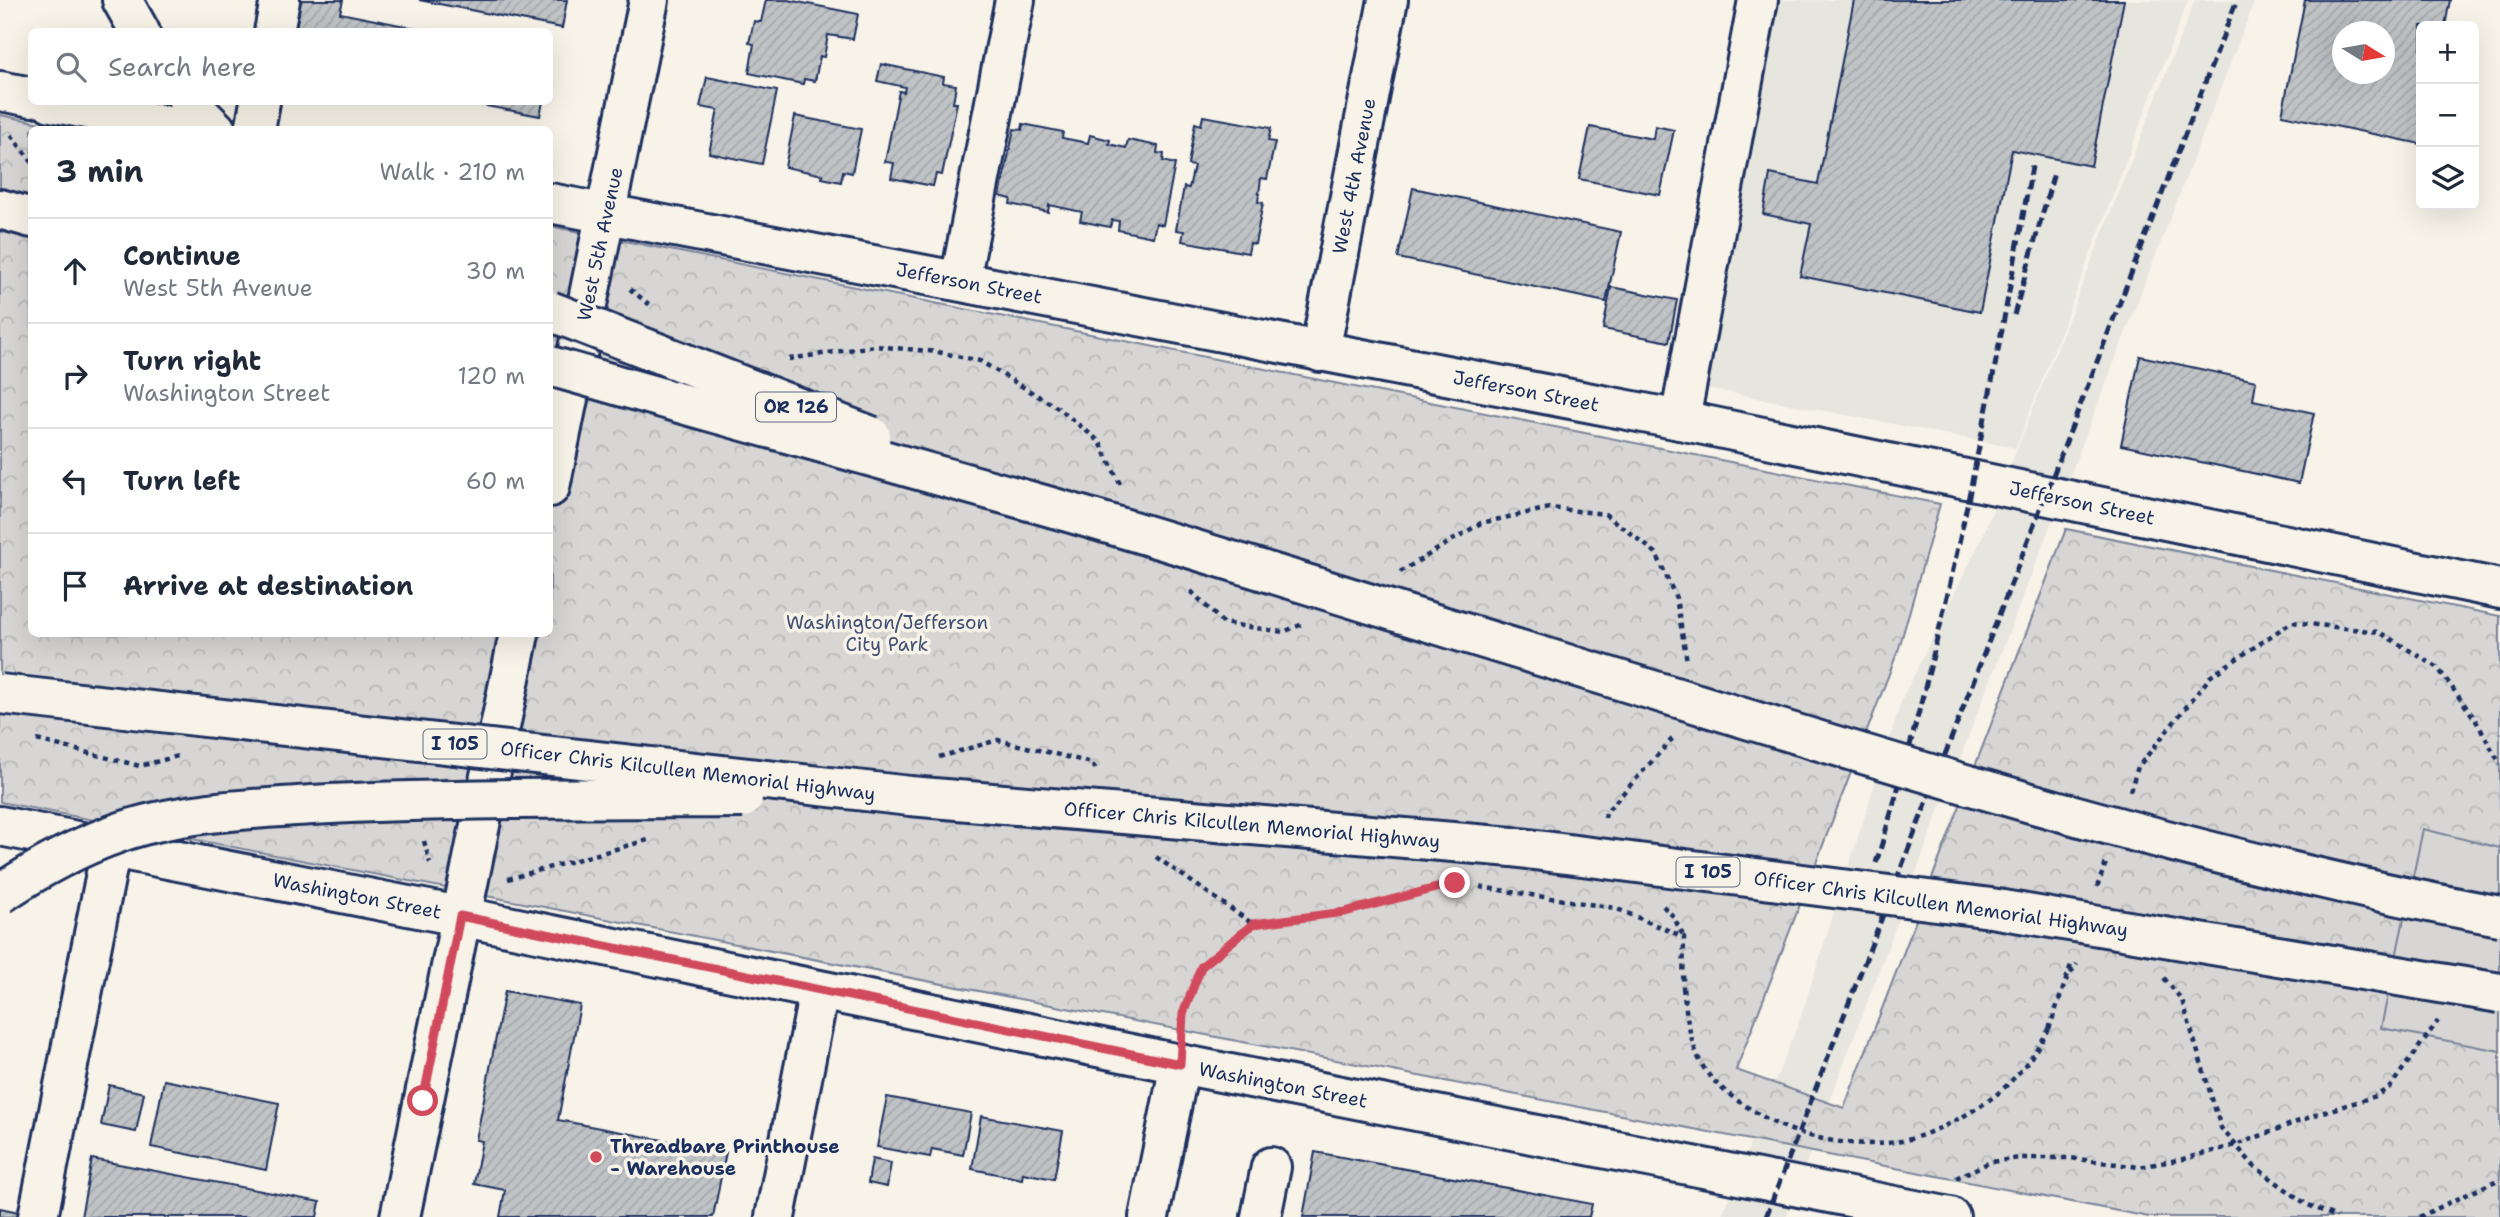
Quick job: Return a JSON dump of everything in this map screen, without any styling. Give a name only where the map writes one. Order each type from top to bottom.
[{"type":"main road","points":[[122,0],[138,28]]},
{"type":"main road","points":[[275,28],[280,0]]},
{"type":"main road","name":"West 5th Avenue","points":[[553,473],[649,0]]},
{"type":"main road","points":[[960,281],[1015,0]]},
{"type":"main road","name":"West 4th Avenue","points":[[1320,352],[1388,0]]},
{"type":"main road","points":[[1680,420],[1758,0]]},
{"type":"main road","points":[[0,91],[28,96]]},
{"type":"main road","points":[[66,105],[168,126]]},
{"type":"main road","points":[[191,105],[212,126]]},
{"type":"main road","points":[[256,126],[259,105]]},
{"type":"main road","name":"Jefferson Street","points":[[553,204],[1680,420],[2500,589]]},
{"type":"main road","points":[[0,209],[28,217]]},
{"type":"main road","name":"OR 126","points":[[553,312],[1042,505]]},
{"type":"main road","points":[[553,367],[1042,505],[1706,706],[2231,858],[2500,916]]},
{"type":"main road","points":[[400,1217],[518,637]]},
{"type":"main road","name":"Officer Chris Kilcullen Memorial Highway","points":[[0,694],[910,796],[1512,847],[1991,908],[2500,993]]},
{"type":"main road","points":[[0,894],[38,869],[119,832],[161,821],[258,808],[383,801],[910,796]]},
{"type":"main road","name":"Washington Street","points":[[0,826],[460,916],[1900,1212],[1950,1200]]},
{"type":"main road","points":[[38,1217],[111,848]]},
{"type":"main road","points":[[775,1217],[819,991]]},
{"type":"main road","points":[[1149,1217],[1180,1064]]},
{"type":"main road","points":[[1261,1217],[1271,1167]]},
{"type":"path","points":[[8,131],[28,157]]},
{"type":"path","points":[[2130,792],[2138,767],[2211,676],[2292,622],[2379,632],[2437,667],[2475,719],[2500,764]]},
{"type":"path","points":[[2095,892],[2108,855]]},
{"type":"path","points":[[1180,1064],[1183,1014],[1201,967],[1253,924],[1345,912],[1455,883],[1615,908],[1684,937],[1683,988],[1688,1027],[1708,1074],[1750,1109],[1788,1130],[1845,1142],[1906,1140],[1970,1112],[1993,1098],[2013,1079],[2049,1029],[2074,955]]},
{"type":"path","points":[[2066,980],[2082,957]]},
{"type":"path","points":[[2162,976],[2182,1000],[2221,1128],[2254,1166],[2306,1204],[2337,1217]]},
{"type":"path","points":[[1950,1200],[1958,1177],[1990,1162],[2020,1158],[2070,1158],[2139,1167],[2236,1145],[2318,1114],[2376,1096],[2390,1087],[2444,1014]]},
{"type":"path","points":[[2419,1217],[2500,1179]]},
{"type":"shaded area","points":[[1756,0],[2188,0],[2016,448],[1681,383]]},
{"type":"shaded area","points":[[2195,0],[2255,0],[1932,830],[1786,1217],[1721,1217],[1800,1019],[1902,699],[1981,540]]},
{"type":"green space","name":"Washington/Jefferson City Park","points":[[0,115],[56,126],[28,126],[28,637],[553,637],[553,227],[1940,504],[1899,648],[1736,1070],[1844,1108],[2066,529],[2500,616],[2500,1217],[2149,1217],[0,802]]},
{"type":"green space","points":[[2423,829],[2500,848],[2500,1051],[2381,1028]]},
{"type":"building","points":[[301,0],[343,0],[340,13],[415,28],[296,28]]},
{"type":"building","points":[[419,0],[567,0],[562,28]]},
{"type":"building","points":[[766,0],[788,0],[858,14],[853,39],[828,35],[824,57],[820,56],[815,81],[804,79],[803,84],[749,73],[754,44],[749,43],[754,21],[761,22]]},
{"type":"building","points":[[1854,0],[2124,0],[2091,166],[2012,150],[1980,312],[1800,276],[1811,224],[1763,214],[1770,174],[1818,184]]},
{"type":"building","points":[[2305,0],[2450,0],[2446,21],[2416,21],[2416,143],[2282,115]]},
{"type":"building","points":[[881,64],[944,77],[943,83],[956,85],[953,103],[957,103],[942,175],[936,174],[933,186],[891,178],[894,163],[885,162],[899,91],[904,92],[905,87],[877,81]]},
{"type":"building","points":[[707,77],[777,91],[762,164],[709,153],[718,110],[700,107]]},
{"type":"building","points":[[481,105],[542,105],[540,116]]},
{"type":"building","points":[[795,116],[861,129],[852,173],[843,171],[841,182],[822,178],[823,175],[785,167]]},
{"type":"building","points":[[1203,116],[1271,128],[1268,141],[1275,142],[1267,179],[1261,178],[1258,202],[1263,203],[1255,244],[1250,243],[1248,253],[1182,241],[1184,231],[1176,230],[1184,187],[1189,188],[1194,166],[1188,165],[1195,123],[1201,125]]},
{"type":"building","points":[[1023,124],[1063,132],[1062,138],[1088,143],[1090,135],[1126,148],[1128,140],[1158,146],[1157,153],[1164,154],[1163,161],[1175,164],[1163,225],[1156,223],[1153,237],[1118,230],[1119,221],[1112,220],[1110,227],[1080,221],[1082,212],[1049,205],[1048,212],[1010,204],[1011,199],[1000,196],[1014,129],[1022,130]]},
{"type":"building","points":[[1655,126],[1674,130],[1660,195],[1579,179],[1590,127],[1653,139]]},
{"type":"building","points":[[1413,188],[1621,232],[1606,302],[1398,258]]},
{"type":"building","points":[[1611,287],[1677,300],[1669,342],[1603,329]]},
{"type":"building","points":[[2140,356],[2256,381],[2253,400],[2314,413],[2299,483],[2121,445]]},
{"type":"building","points":[[505,991],[580,1005],[558,1120],[726,1152],[713,1217],[500,1217],[505,1190],[474,1184],[482,1141],[476,1140]]},
{"type":"building","points":[[164,1080],[279,1103],[266,1170],[151,1147]]},
{"type":"building","points":[[109,1085],[144,1093],[136,1132],[101,1125]]},
{"type":"building","points":[[887,1097],[971,1113],[963,1155],[932,1149],[930,1157],[877,1147]]},
{"type":"building","points":[[981,1116],[1063,1131],[1054,1179],[1023,1173],[1022,1179],[972,1169]]},
{"type":"building","points":[[1315,1152],[1592,1204],[1589,1217],[1303,1217]]},
{"type":"building","points":[[92,1159],[320,1202],[317,1217],[81,1217]]},
{"type":"building","points":[[872,1159],[891,1163],[887,1187],[868,1183]]},
{"type":"building","points":[[0,1208],[19,1212],[18,1217],[0,1217]]},
{"type":"railway","points":[[1766,1217],[2237,0]]},
{"type":"railway","points":[[1876,863],[1946,602],[1983,426],[2033,161]]},
{"type":"railway","points":[[2014,315],[2054,173]]},
{"type":"place","name":"Threadbare Printhouse - Warehouse","points":[[596,1157]]},
{"type":"route","points":[[423,1101],[460,916],[1180,1064],[1183,1014],[1201,967],[1253,924],[1345,912],[1455,883]]}]
